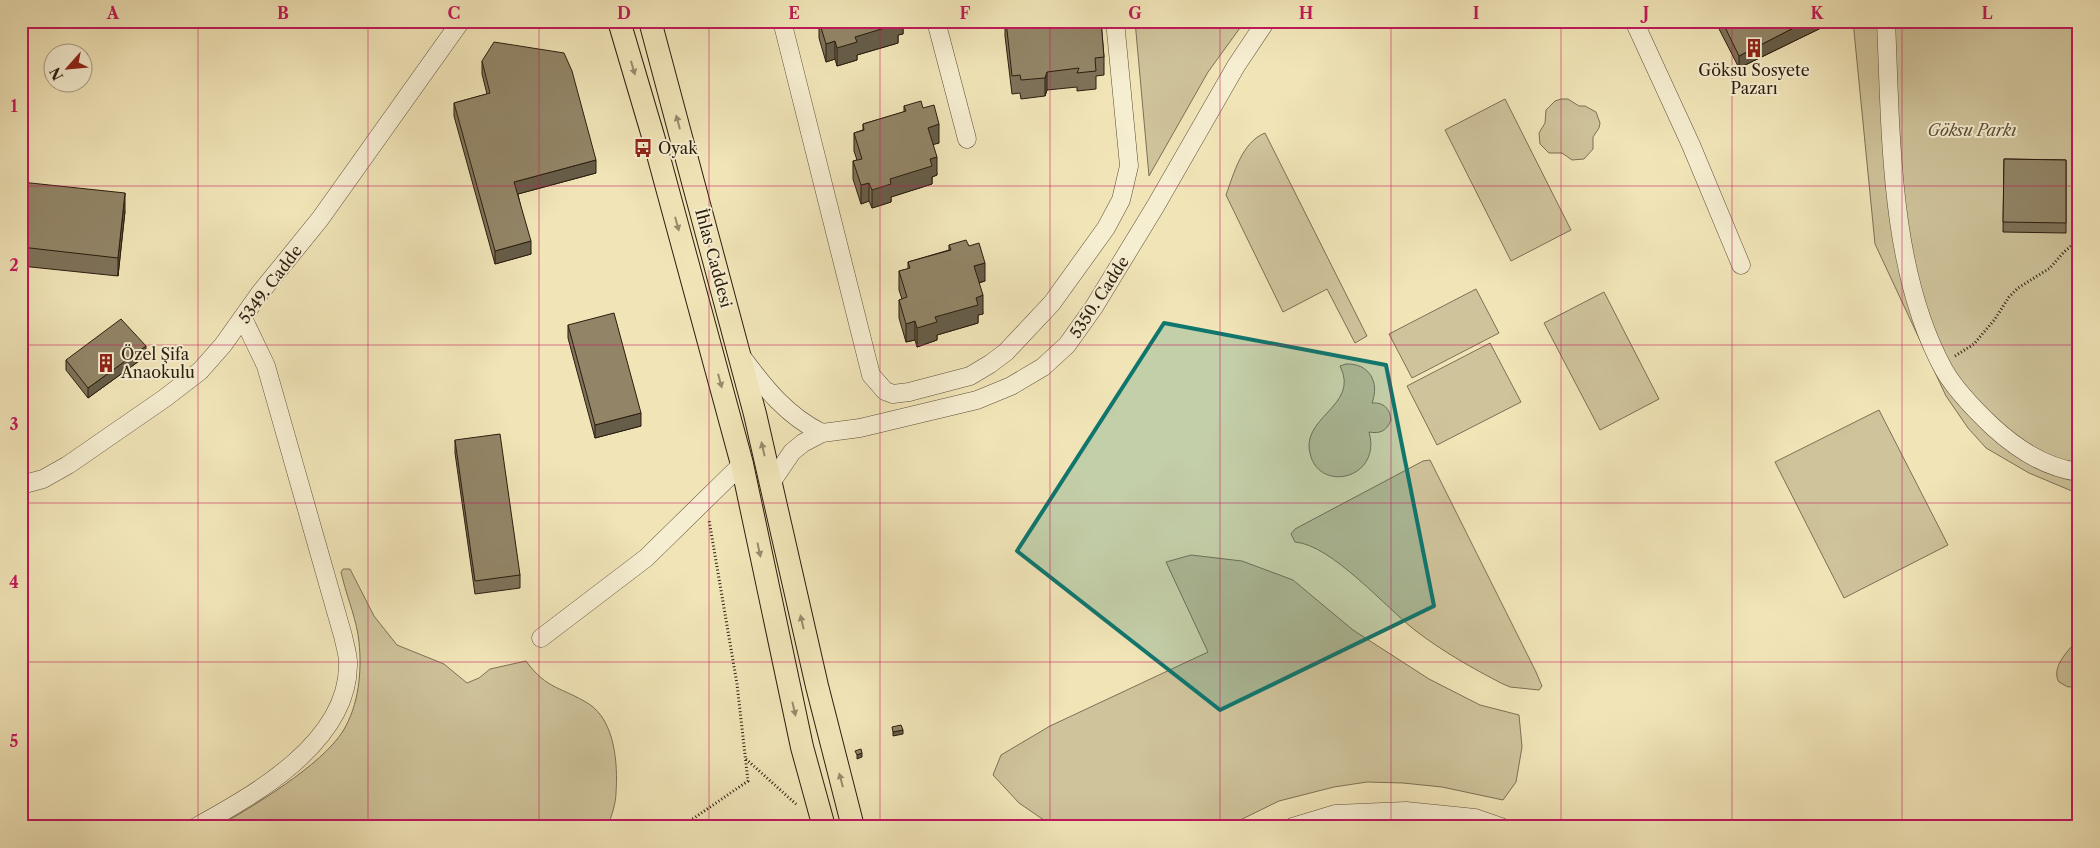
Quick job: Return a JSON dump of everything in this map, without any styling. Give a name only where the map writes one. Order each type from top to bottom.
[{"type":"main road","name":"İhlas Caddesi","points":[[619,21],[653,136],[742,464],[800,737],[824,827]]},
{"type":"main road","name":"İhlas Caddesi","points":[[650,21],[739,353],[817,686],[853,827]]},
{"type":"street","name":"5349. Cadde","points":[[21,484],[43,479],[68,465],[165,398],[200,371],[320,219],[462,21]]},
{"type":"street","points":[[782,21],[871,375],[885,391],[893,394],[909,392],[970,376],[1006,352],[1052,303],[1106,228],[1121,200],[1129,166],[1116,21]]},
{"type":"street","points":[[936,21],[966,139]]},
{"type":"street","name":"5350. Cadde","points":[[772,489],[792,452],[803,443],[822,433],[860,428],[977,400],[1011,386],[1043,367],[1067,345],[1094,307],[1155,207],[1236,66],[1266,21]]},
{"type":"street","points":[[1634,21],[1691,146],[1741,265]]},
{"type":"street","points":[[1886,21],[1891,130],[1899,216],[1909,280],[1924,327],[1944,371],[1975,410],[2008,441],[2040,460],[2065,470],[2079,472]]},
{"type":"street","points":[[196,827],[242,801],[293,764],[326,727],[339,706],[346,686],[348,665],[343,636],[266,366],[243,318]]},
{"type":"street","points":[[739,353],[760,381],[788,412],[809,427],[822,433]]},
{"type":"street","points":[[541,638],[646,558],[742,464]]},
{"type":"street","points":[[1292,827],[1335,814],[1406,811],[1475,818],[1501,827]]},
{"type":"path","points":[[1941,363],[1974,344],[1995,319],[2009,297],[2023,285],[2050,268],[2079,239]]},
{"type":"path","points":[[681,827],[748,781],[737,684],[705,500]]},
{"type":"path","points":[[746,758],[798,806]]},
{"type":"highlighted area","points":[[1164,323],[1386,365],[1434,606],[1220,710],[1017,551]]},
{"type":"green space","points":[[1135,21],[1245,21],[1208,72],[1149,176]]},
{"type":"green space","name":"Göksu Parkı","points":[[1853,21],[2079,21],[2079,494],[2029,473],[1986,448],[1968,428],[1946,396],[1875,244]]},
{"type":"green space","points":[[1505,99],[1571,230],[1511,261],[1445,130]]},
{"type":"green space","points":[[1568,99],[1579,106],[1585,106],[1596,112],[1600,123],[1599,128],[1593,137],[1593,149],[1584,159],[1572,160],[1562,153],[1549,153],[1540,144],[1539,133],[1545,123],[1546,110],[1555,101]]},
{"type":"green space","points":[[1265,133],[1367,336],[1355,343],[1327,289],[1283,312],[1226,195],[1240,159],[1250,143]]},
{"type":"green space","points":[[1476,289],[1499,333],[1412,378],[1389,334]]},
{"type":"green space","points":[[1604,292],[1659,399],[1600,430],[1544,323]]},
{"type":"green space","points":[[1490,343],[1521,402],[1437,445],[1407,386]]},
{"type":"green space","points":[[1346,364],[1361,367],[1371,375],[1375,388],[1372,403],[1386,407],[1391,420],[1383,431],[1377,433],[1369,432],[1371,447],[1367,460],[1360,469],[1349,475],[1338,477],[1327,475],[1317,468],[1311,457],[1309,443],[1320,421],[1342,392],[1344,380],[1340,366]]},
{"type":"green space","points":[[1879,410],[1948,545],[1844,598],[1775,462]]},
{"type":"green space","points":[[1430,460],[1536,672],[1542,686],[1539,690],[1510,687],[1447,652],[1416,631],[1342,565],[1310,546],[1295,542],[1291,534],[1295,529],[1423,461]]},
{"type":"green space","points":[[1191,555],[1242,561],[1293,580],[1353,630],[1429,679],[1480,705],[1519,715],[1522,747],[1516,782],[1503,800],[1442,787],[1367,782],[1334,787],[1279,801],[1226,827],[1054,827],[1019,803],[993,775],[1001,755],[1050,726],[1208,652],[1166,562]]},
{"type":"green space","points":[[343,569],[350,569],[374,616],[397,645],[444,664],[467,683],[479,678],[490,669],[526,661],[548,683],[579,698],[598,712],[609,732],[615,757],[616,797],[608,827],[217,827],[267,797],[303,771],[333,744],[348,721],[353,710],[358,688],[360,653],[356,626],[341,572]]},
{"type":"green space","points":[[2079,639],[2079,686],[2068,687],[2059,682],[2057,671],[2062,659]]},
{"type":"building","points":[[819,21],[897,21],[898,24],[855,37],[857,42],[837,48],[835,41],[826,44]]},
{"type":"building","points":[[1006,21],[1101,21],[1104,57],[1095,58],[1096,71],[1077,73],[1079,68],[1047,72],[1045,78],[1021,80],[1020,75],[1012,76]]},
{"type":"building","points":[[1722,21],[1807,21],[1739,56]]},
{"type":"building","points":[[494,42],[564,53],[572,71],[596,160],[514,182],[531,241],[495,251],[454,103],[490,93],[482,61]]},
{"type":"building","points":[[921,101],[923,108],[934,105],[939,124],[928,128],[937,157],[930,159],[932,166],[890,179],[891,184],[872,190],[869,183],[861,185],[853,161],[862,159],[854,133],[864,130],[863,124],[906,111],[904,106]]},
{"type":"building","points":[[2004,159],[2066,160],[2066,223],[2003,222]]},
{"type":"building","points":[[21,182],[125,193],[118,258],[21,247]]},
{"type":"building","points":[[966,240],[969,246],[979,243],[985,263],[974,266],[983,295],[976,298],[978,305],[935,317],[937,322],[917,328],[915,321],[906,324],[899,300],[907,297],[899,271],[910,268],[908,262],[951,250],[949,245]]},
{"type":"building","points":[[614,313],[641,413],[595,425],[568,325]]},
{"type":"building","name":"Özel Şifa Anaokulu","points":[[121,319],[146,346],[88,388],[66,360]]},
{"type":"building","points":[[500,434],[520,575],[475,581],[455,440]]},
{"type":"building","points":[[901,725],[903,730],[893,732],[892,727]]},
{"type":"building","points":[[861,749],[862,753],[857,755],[855,751]]},
{"type":"place","name":"Göksu Sosyete Pazarı","points":[[1754,48]]},
{"type":"place","name":"Oyak","points":[[643,148]]},
{"type":"place","name":"Özel Şifa Anaokulu","points":[[106,363]]}]
